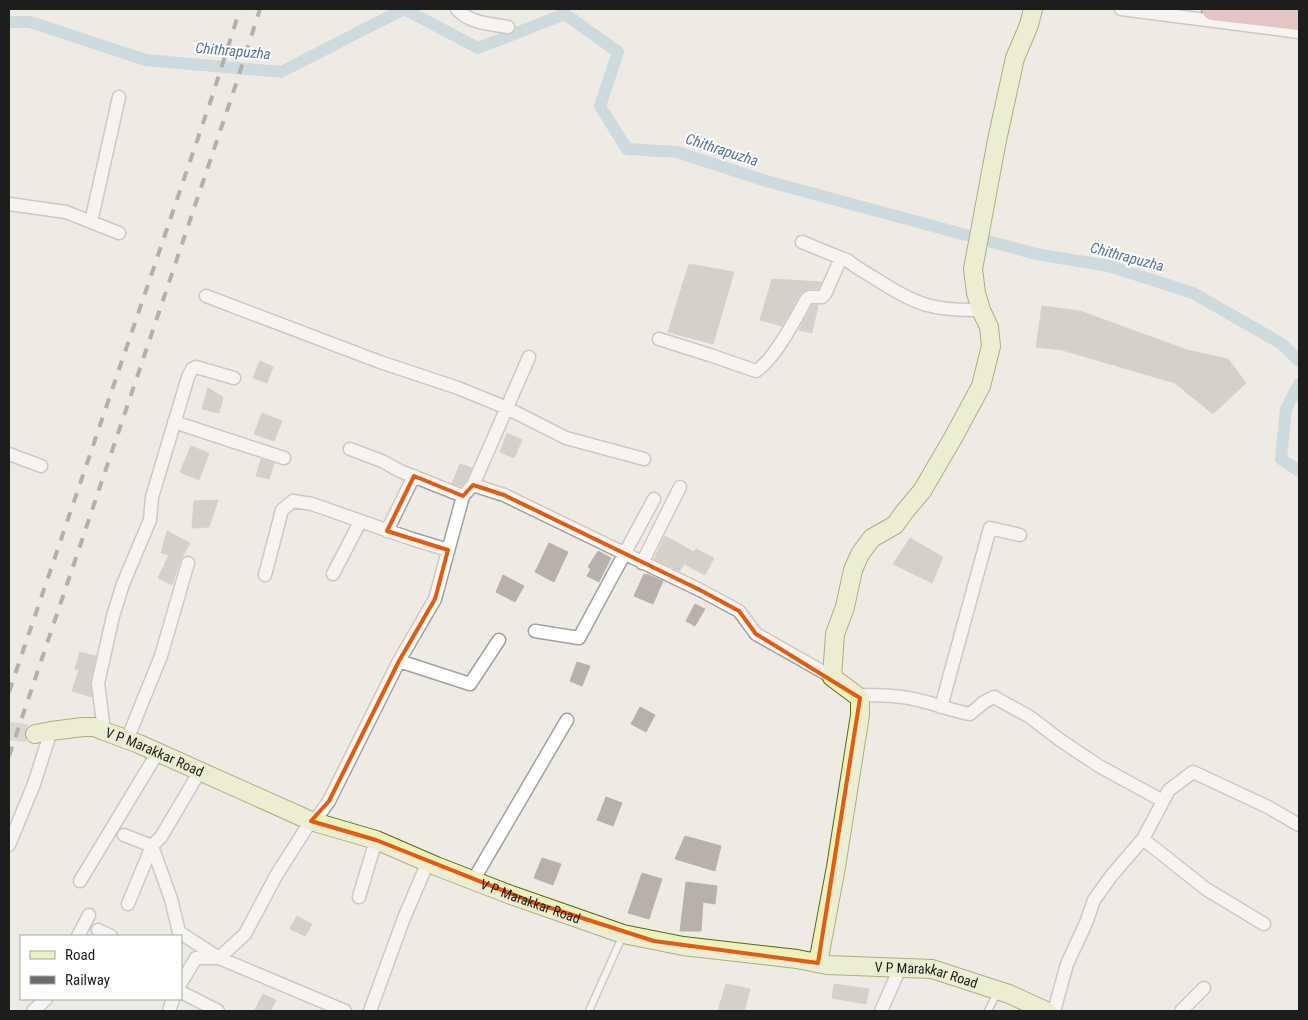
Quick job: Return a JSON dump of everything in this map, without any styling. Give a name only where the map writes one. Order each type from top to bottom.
[{"type":"highway","points":[[1213,9],[1299,19]]},
{"type":"street","points":[[457,9],[463,16],[483,23],[508,27]]},
{"type":"street","points":[[832,677],[835,634],[845,607],[853,570],[860,554],[872,538],[895,525],[922,491],[954,438],[981,386],[991,346],[989,327],[976,293],[973,269],[997,140],[1015,58],[1029,25],[1033,9]]},
{"type":"street","points":[[1121,9],[1299,32]]},
{"type":"street","points":[[91,222],[119,97]]},
{"type":"street","points":[[9,204],[66,212],[119,233]]},
{"type":"street","points":[[802,242],[846,260],[898,294],[914,302],[932,308],[952,311],[981,310]]},
{"type":"street","points":[[659,339],[710,354],[756,371],[762,368],[782,340],[806,300],[809,297],[822,297],[825,294],[841,258]]},
{"type":"street","points":[[206,296],[380,362],[458,388],[507,408],[566,438],[644,459]]},
{"type":"street","points":[[183,976],[196,958],[219,958],[245,934],[277,874],[311,821],[319,815],[329,801],[399,661],[435,599],[463,496],[473,485],[529,357]]},
{"type":"street","points":[[104,731],[98,684],[113,616],[123,584],[150,520],[152,497],[188,377],[195,367],[198,367],[234,378]]},
{"type":"street","points":[[174,422],[284,458]]},
{"type":"street","points":[[350,449],[463,496]]},
{"type":"street","points":[[9,454],[40,466]]},
{"type":"street","points":[[386,531],[414,476]]},
{"type":"street","points":[[473,485],[504,495],[700,590],[738,611],[756,634],[832,677],[860,698],[860,714],[838,857],[818,963]]},
{"type":"street","points":[[642,563],[680,486]]},
{"type":"street","points":[[535,631],[579,638],[654,499]]},
{"type":"street","points":[[265,574],[282,510],[294,501],[312,504],[386,531],[448,550]]},
{"type":"street","points":[[333,574],[360,522]]},
{"type":"street","points":[[941,707],[990,528],[1020,535]]},
{"type":"street","points":[[127,740],[161,656],[188,563]]},
{"type":"street","points":[[399,661],[470,684],[500,640]]},
{"type":"street","points":[[856,695],[896,696],[921,700],[955,712],[970,714],[984,702],[994,697],[1030,717],[1099,766],[1163,801]]},
{"type":"street","points":[[474,879],[567,720]]},
{"type":"street","name":"V P Marakkar Road","points":[[43,733],[94,727],[158,752],[311,821],[376,840],[511,895],[623,934],[683,946],[797,959],[827,965],[932,970],[998,990],[1046,1011]]},
{"type":"street","points":[[9,846],[34,784],[43,733]]},
{"type":"street","points":[[80,881],[158,752]]},
{"type":"street","points":[[128,904],[152,846],[161,837],[200,771]]},
{"type":"street","points":[[1054,1011],[1067,964],[1094,900],[1112,875],[1143,840],[1169,790],[1192,772],[1268,807],[1299,824]]},
{"type":"street","points":[[124,835],[152,846],[171,899],[179,932],[219,958],[345,1011]]},
{"type":"street","points":[[359,897],[376,840]]},
{"type":"street","points":[[1143,840],[1206,889],[1264,924]]},
{"type":"street","points":[[370,1011],[404,918],[428,862]]},
{"type":"street","points":[[79,935],[89,915]]},
{"type":"street","points":[[98,930],[109,935]]},
{"type":"street","points":[[880,1011],[900,968]]},
{"type":"street","points":[[1181,1011],[1204,988]]},
{"type":"street","points":[[182,993],[218,1011]]},
{"type":"street","points":[[33,1011],[45,1000]]},
{"type":"lane","points":[[589,1011],[623,934]]},
{"type":"lane","points":[[988,1011],[998,990]]},
{"type":"highlighted area","points":[[414,476],[463,496],[473,485],[504,495],[700,590],[739,611],[756,634],[860,698],[818,963],[654,941],[532,902],[376,840],[311,821],[329,801],[399,661],[435,599],[448,550],[387,531]]},
{"type":"building","points":[[689,264],[734,272],[713,344],[668,332]]},
{"type":"building","points":[[772,279],[821,282],[818,289],[808,289],[800,294],[782,326],[760,320]]},
{"type":"building","points":[[812,305],[818,305],[812,333],[799,330]]},
{"type":"building","points":[[1042,306],[1080,311],[1187,350],[1228,359],[1246,383],[1213,414],[1175,383],[1062,350],[1036,347]]},
{"type":"building","points":[[260,361],[273,367],[267,383],[253,378]]},
{"type":"building","points":[[208,388],[223,397],[219,413],[202,409]]},
{"type":"building","points":[[262,413],[282,421],[274,441],[254,434]]},
{"type":"building","points":[[507,433],[522,440],[514,458],[500,452]]},
{"type":"building","points":[[191,446],[209,453],[199,480],[180,472]]},
{"type":"building","points":[[261,459],[274,463],[269,479],[256,476]]},
{"type":"building","points":[[460,464],[472,468],[466,481],[461,486],[452,483]]},
{"type":"building","points":[[218,500],[209,527],[192,528],[194,501]]},
{"type":"building","points":[[167,531],[190,543],[180,561],[172,585],[158,578],[169,555],[161,553]]},
{"type":"building","points":[[665,536],[694,552],[696,549],[714,558],[705,575],[684,564],[680,571],[654,559]]},
{"type":"building","points":[[910,538],[943,557],[932,583],[893,564]]},
{"type":"building","points":[[549,543],[568,552],[554,582],[535,572]]},
{"type":"building","points":[[598,551],[611,558],[599,582],[587,576],[591,569],[588,567]]},
{"type":"building","points":[[644,574],[663,581],[653,604],[634,596]]},
{"type":"building","points":[[503,575],[524,586],[515,602],[496,592]]},
{"type":"building","points":[[695,604],[705,609],[695,626],[686,621]]},
{"type":"building","points":[[80,652],[96,656],[90,682],[92,697],[72,691],[79,670],[75,669]]},
{"type":"building","points":[[577,662],[590,666],[582,686],[570,681]]},
{"type":"building","points":[[640,707],[655,715],[646,732],[631,724]]},
{"type":"building","points":[[606,797],[622,803],[613,826],[597,820]]},
{"type":"building","points":[[685,836],[721,846],[715,871],[675,859]]},
{"type":"building","points":[[542,858],[561,864],[553,885],[534,878]]},
{"type":"building","points":[[642,873],[662,879],[649,919],[628,913]]},
{"type":"building","points":[[686,882],[717,886],[715,904],[703,902],[701,931],[680,931]]},
{"type":"building","points":[[297,916],[312,924],[305,936],[290,929]]},
{"type":"building","points":[[726,984],[750,989],[744,1011],[718,1011]]},
{"type":"building","points":[[834,984],[869,989],[866,1004],[832,998]]},
{"type":"building","points":[[263,994],[276,1000],[270,1011],[254,1011]]},
{"type":"waterway","name":"Chithrapuzha","points":[[9,22],[30,22],[146,60],[281,72],[404,9],[478,48],[565,14],[618,52],[600,106],[627,149],[677,152],[763,180],[1036,254],[1109,266],[1193,293],[1282,344],[1299,361]]},
{"type":"waterway","name":"Chithrapuzha","points":[[1299,384],[1286,409],[1281,459],[1299,471]]},
{"type":"tunnel","points":[[9,731],[35,734]]},
{"type":"railway","points":[[9,692],[213,94],[240,9]]},
{"type":"railway","points":[[9,756],[260,9]]}]
